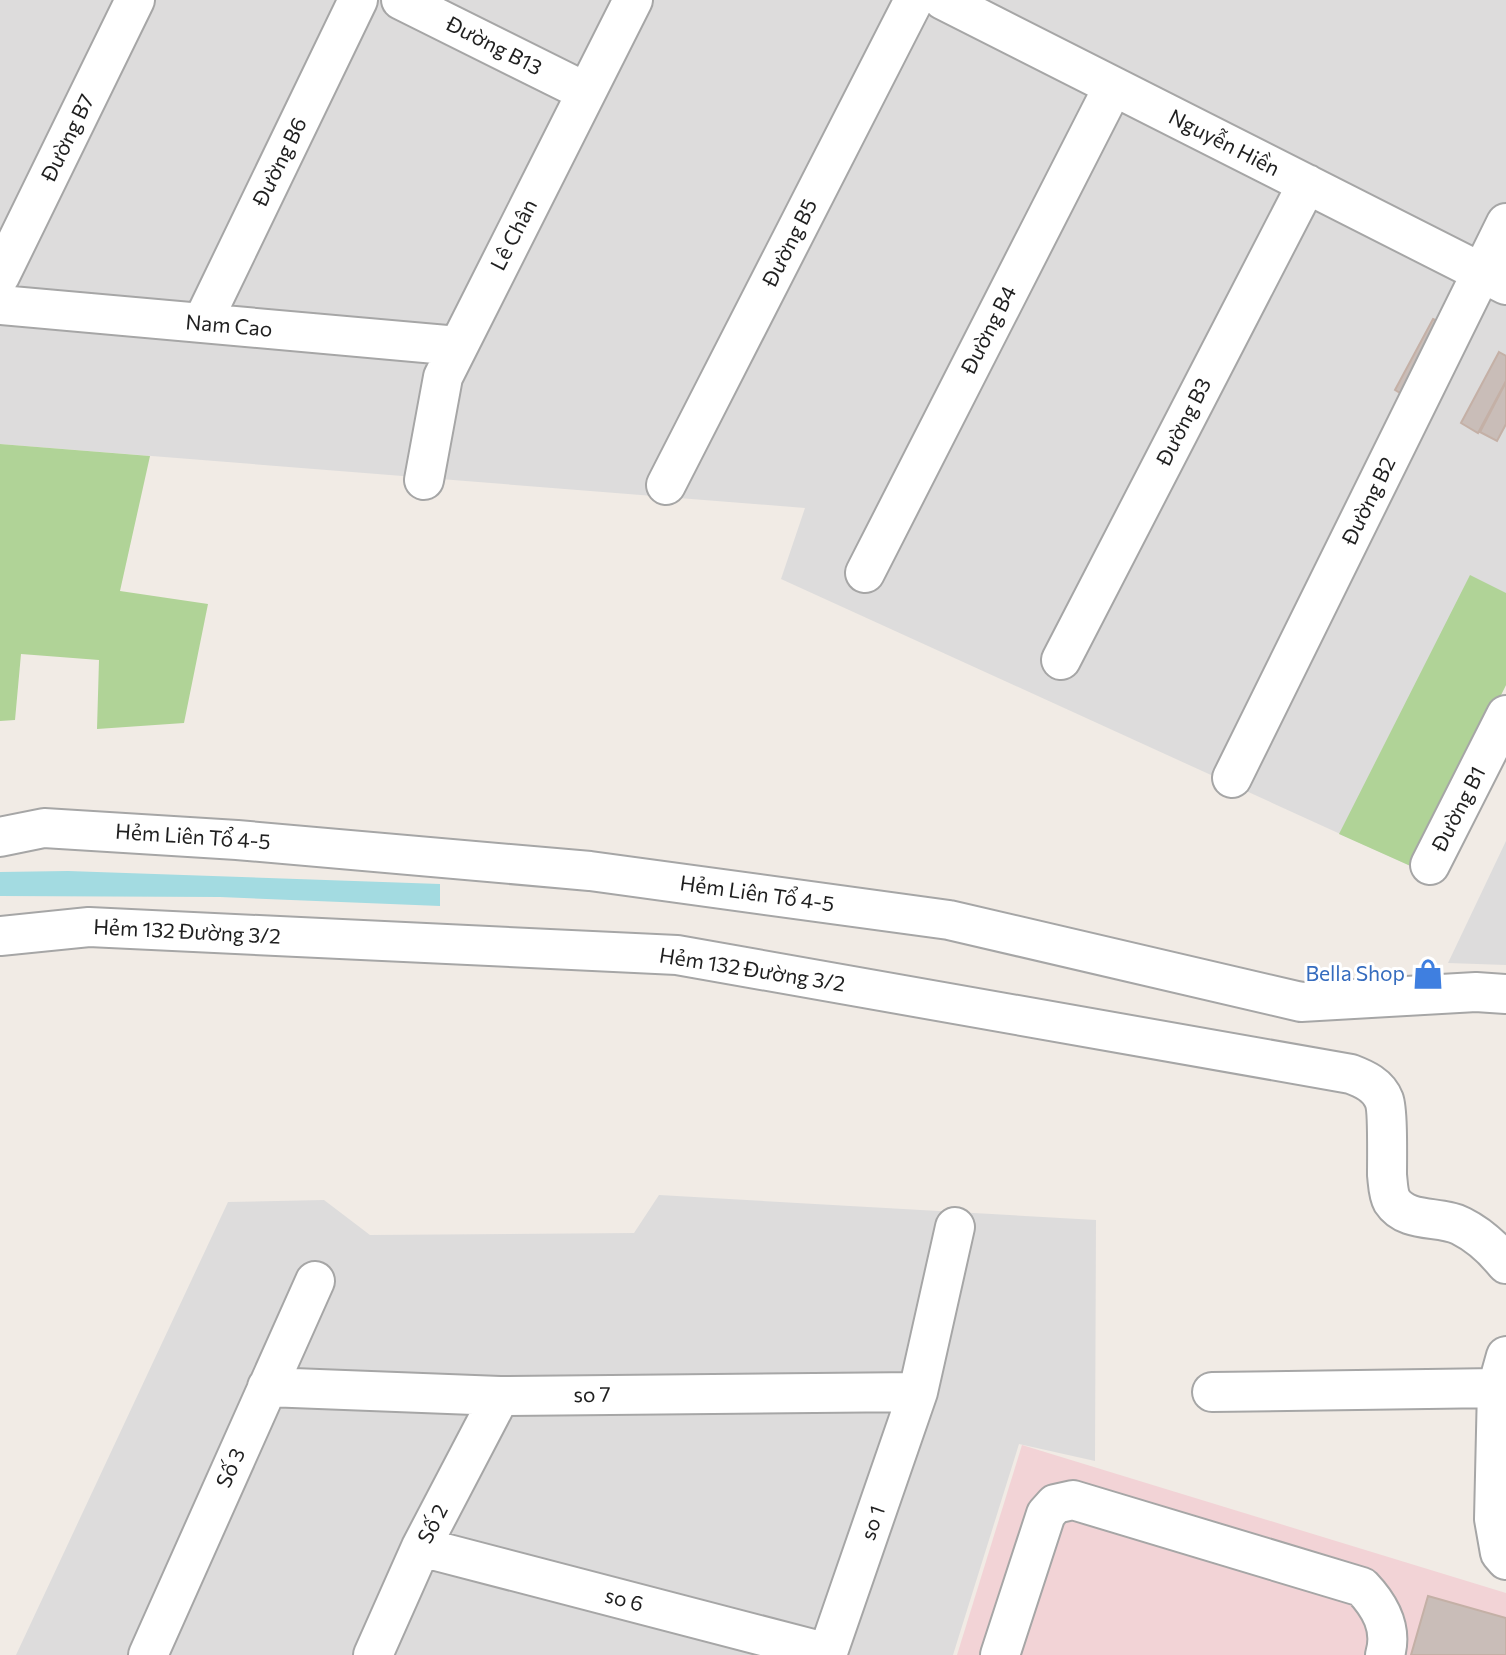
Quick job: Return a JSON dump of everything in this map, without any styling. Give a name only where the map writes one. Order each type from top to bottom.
[{"type":"street","name":"Đường B7","points":[[0,276],[135,0]]},
{"type":"street","name":"Đường B6","points":[[202,323],[358,0]]},
{"type":"street","name":"Đường B13","points":[[401,0],[586,92]]},
{"type":"street","name":"Lê Chân","points":[[424,480],[443,377],[633,0]]},
{"type":"street","name":"Đường B5","points":[[666,485],[914,0]]},
{"type":"street","name":"Nguyễn Hiền","points":[[943,0],[1494,279]]},
{"type":"street","name":"Đường B4","points":[[865,573],[1113,87]]},
{"type":"street","name":"Đường B3","points":[[1061,660],[1307,184]]},
{"type":"street","name":"Đường B2","points":[[1232,778],[1494,279],[1506,223]]},
{"type":"street","name":"Nam Cao","points":[[0,305],[458,346]]},
{"type":"street","name":"Đường B1","points":[[1430,866],[1506,715]]},
{"type":"street","name":"Hẻm Liên Tổ 4-5","points":[[0,837],[44,828],[250,841],[604,872],[949,920],[1301,1002],[1476,992],[1506,993]]},
{"type":"street","name":"Hẻm 132 Đường 3/2","points":[[0,936],[89,927],[677,956],[1351,1074],[1370,1082],[1384,1100],[1391,1200],[1400,1210],[1461,1226],[1493,1248],[1506,1264]]},
{"type":"street","name":"so 1","points":[[827,1654],[918,1392],[955,1227]]},
{"type":"street","name":"Số 3","points":[[148,1655],[315,1281]]},
{"type":"street","points":[[1212,1392],[1502,1372],[1494,1519],[1500,1553],[1506,1560]]},
{"type":"street","name":"so 7","points":[[267,1387],[500,1396],[918,1392]]},
{"type":"street","name":"Số 2","points":[[373,1655],[421,1547],[500,1396]]},
{"type":"street","points":[[1000,1655],[1046,1514],[1055,1504],[1073,1500],[1362,1587],[1381,1610],[1388,1644],[1385,1655]]},
{"type":"street","name":"so 6","points":[[421,1547],[827,1654]]},
{"type":"shaded area","points":[[0,0],[1506,0],[1506,685],[1415,868],[781,579],[805,508],[0,444]]},
{"type":"shaded area","points":[[1506,841],[1506,965],[1448,963]]},
{"type":"shaded area","points":[[659,1195],[1096,1220],[1095,1461],[1019,1444],[953,1655],[16,1655],[228,1202],[324,1200],[370,1235],[634,1233]]},
{"type":"shaded area","points":[[1022,1445],[1506,1593],[1506,1655],[957,1655]]},
{"type":"green space","points":[[0,444],[150,456],[120,591],[208,604],[184,723],[97,729],[99,660],[21,654],[15,720],[0,721]]},
{"type":"green space","points":[[1470,575],[1506,593],[1506,685],[1415,868],[1339,834]]},
{"type":"water","points":[[68,871],[440,884],[440,906],[220,897],[0,896],[0,872]]},
{"type":"building","points":[[1433,319],[1450,328],[1412,400],[1395,390]]},
{"type":"building","points":[[1499,352],[1506,356],[1506,381],[1478,433],[1461,423]]},
{"type":"building","points":[[1506,382],[1506,424],[1497,441],[1480,432]]},
{"type":"building","points":[[1428,1596],[1506,1618],[1506,1655],[1411,1655]]},
{"type":"place","name":"Bella Shop","points":[[1428,974]]}]
